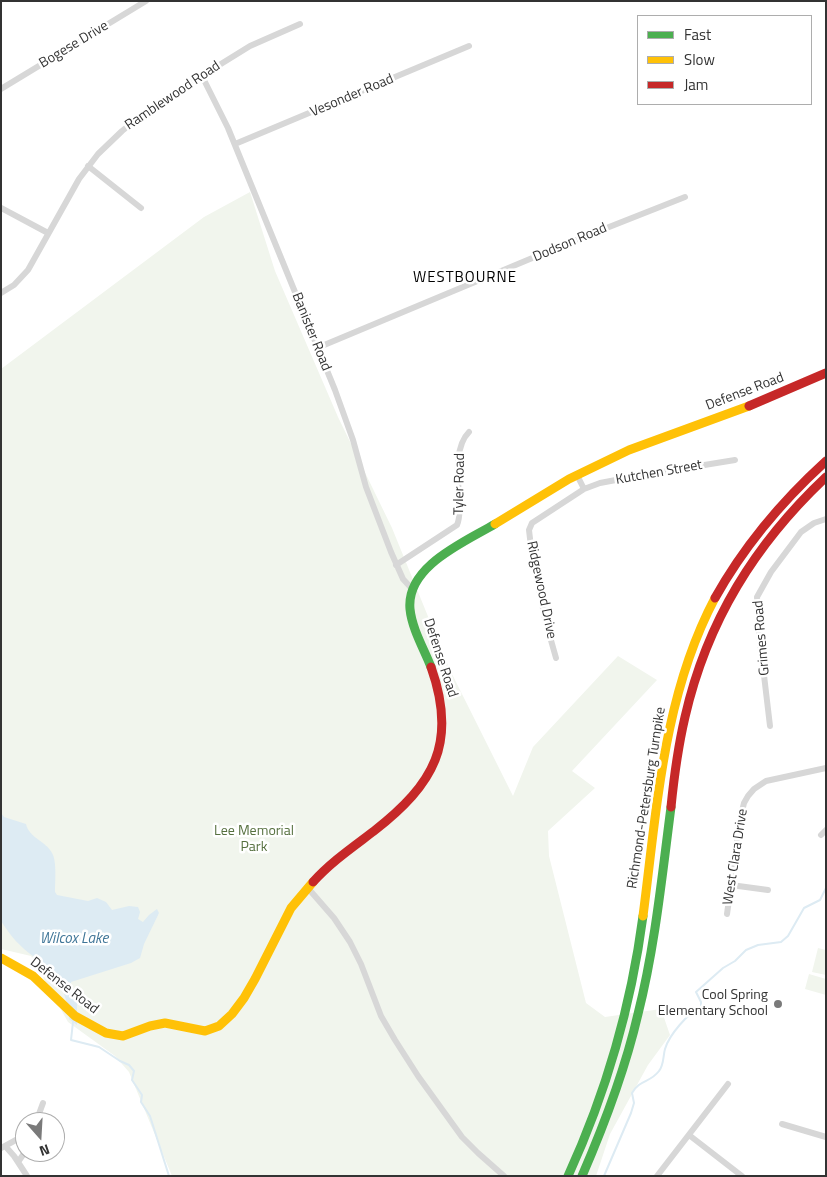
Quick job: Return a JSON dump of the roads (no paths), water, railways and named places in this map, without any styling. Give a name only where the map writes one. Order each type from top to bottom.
[{"type":"main road","name":"Defense Road","points":[[1,958],[34,977],[43,984],[58,1002],[84,1021],[106,1033],[121,1036],[134,1034],[165,1023],[206,1031],[222,1024],[234,1011],[259,974],[289,913],[307,887],[330,866],[388,820],[412,796],[429,774],[438,754],[443,728],[442,702],[412,617],[410,604],[413,590],[423,572],[435,560],[577,475],[644,444],[766,400],[826,373]]},
{"type":"main road","name":"Richmond-Petersburg Turnpike","points":[[568,1176],[601,1096],[617,1048],[629,1002],[640,941],[671,726],[685,671],[706,618],[731,571],[776,510],[826,461]]},
{"type":"main road","name":"Richmond-Petersburg Turnpike","points":[[582,1176],[612,1103],[636,1022],[650,951],[681,733],[691,691],[701,661],[721,615],[750,563],[788,514],[826,476]]},
{"type":"street","name":"Bogese Drive","points":[[1,89],[146,1]]},
{"type":"street","name":"Ramblewood Road","points":[[1,293],[14,284],[28,270],[68,196],[88,166],[109,142],[137,118],[250,46],[300,24]]},
{"type":"street","name":"Vesonder Road","points":[[235,144],[469,46]]},
{"type":"street","name":"Banister Road","points":[[202,76],[235,144],[346,419],[366,487],[396,565],[403,579],[413,590]]},
{"type":"street","points":[[88,166],[141,208]]},
{"type":"street","name":"Dodson Road","points":[[317,348],[561,246],[685,197]]},
{"type":"street","points":[[1,208],[48,233]]},
{"type":"street","name":"Tyler Road","points":[[396,565],[453,528],[459,521],[458,477],[460,451],[463,439],[468,432]]},
{"type":"street","name":"Kutchen Street","points":[[584,489],[600,483],[735,460]]},
{"type":"street","points":[[577,475],[584,489]]},
{"type":"street","name":"Ridgewood Drive","points":[[556,658],[545,619],[529,530],[533,522],[584,489]]},
{"type":"street","name":"Grimes Road","points":[[770,726],[758,626],[757,597],[771,572],[801,532],[814,523],[826,519]]},
{"type":"street","name":"West Clara Drive","points":[[726,914],[740,820],[744,803],[748,796],[754,789],[766,781],[826,768]]},
{"type":"street","points":[[731,885],[768,890]]},
{"type":"street","points":[[307,887],[334,918],[350,942],[361,964],[381,1016],[414,1070],[462,1137],[504,1176]]},
{"type":"street","points":[[657,1176],[728,1084]]},
{"type":"street","points":[[40,1112],[43,1103]]},
{"type":"street","points":[[782,1124],[826,1137]]},
{"type":"street","points":[[689,1135],[742,1176]]},
{"type":"street","points":[[15,1141],[4,1147],[15,1159]]},
{"type":"street","points":[[18,1162],[27,1176]]},
{"type":"water","name":"Wilcox Lake","points":[[1,813],[4,817],[26,824],[30,833],[49,849],[55,861],[55,892],[57,895],[88,901],[97,898],[106,902],[112,910],[129,906],[138,907],[140,912],[138,919],[143,922],[157,909],[159,913],[144,944],[140,958],[131,963],[71,982],[71,985],[62,987],[49,970],[18,943],[1,921]]},
{"type":"water","points":[[72,988],[77,1003],[77,1025],[69,1019],[68,1006],[63,991]]},
{"type":"waterway","points":[[604,1176],[631,1113],[634,1103],[632,1093],[638,1085],[652,1078],[661,1069],[665,1049],[670,1037],[685,1019],[701,1007],[701,1002],[696,992],[746,950],[758,945],[781,942],[788,936],[804,908],[820,900],[826,888]]},
{"type":"waterway","points":[[73,1022],[71,1040],[99,1047],[129,1065],[134,1071],[132,1080],[142,1095],[141,1102],[150,1116],[169,1176]]},
{"type":"place","name":"Cool Spring Elementary School","points":[[778,1004]]},
{"type":"district","name":"WESTBOURNE","points":[[465,278]]},
{"type":"park label","name":"Lee Memorial Park","points":[[254,840]]}]
